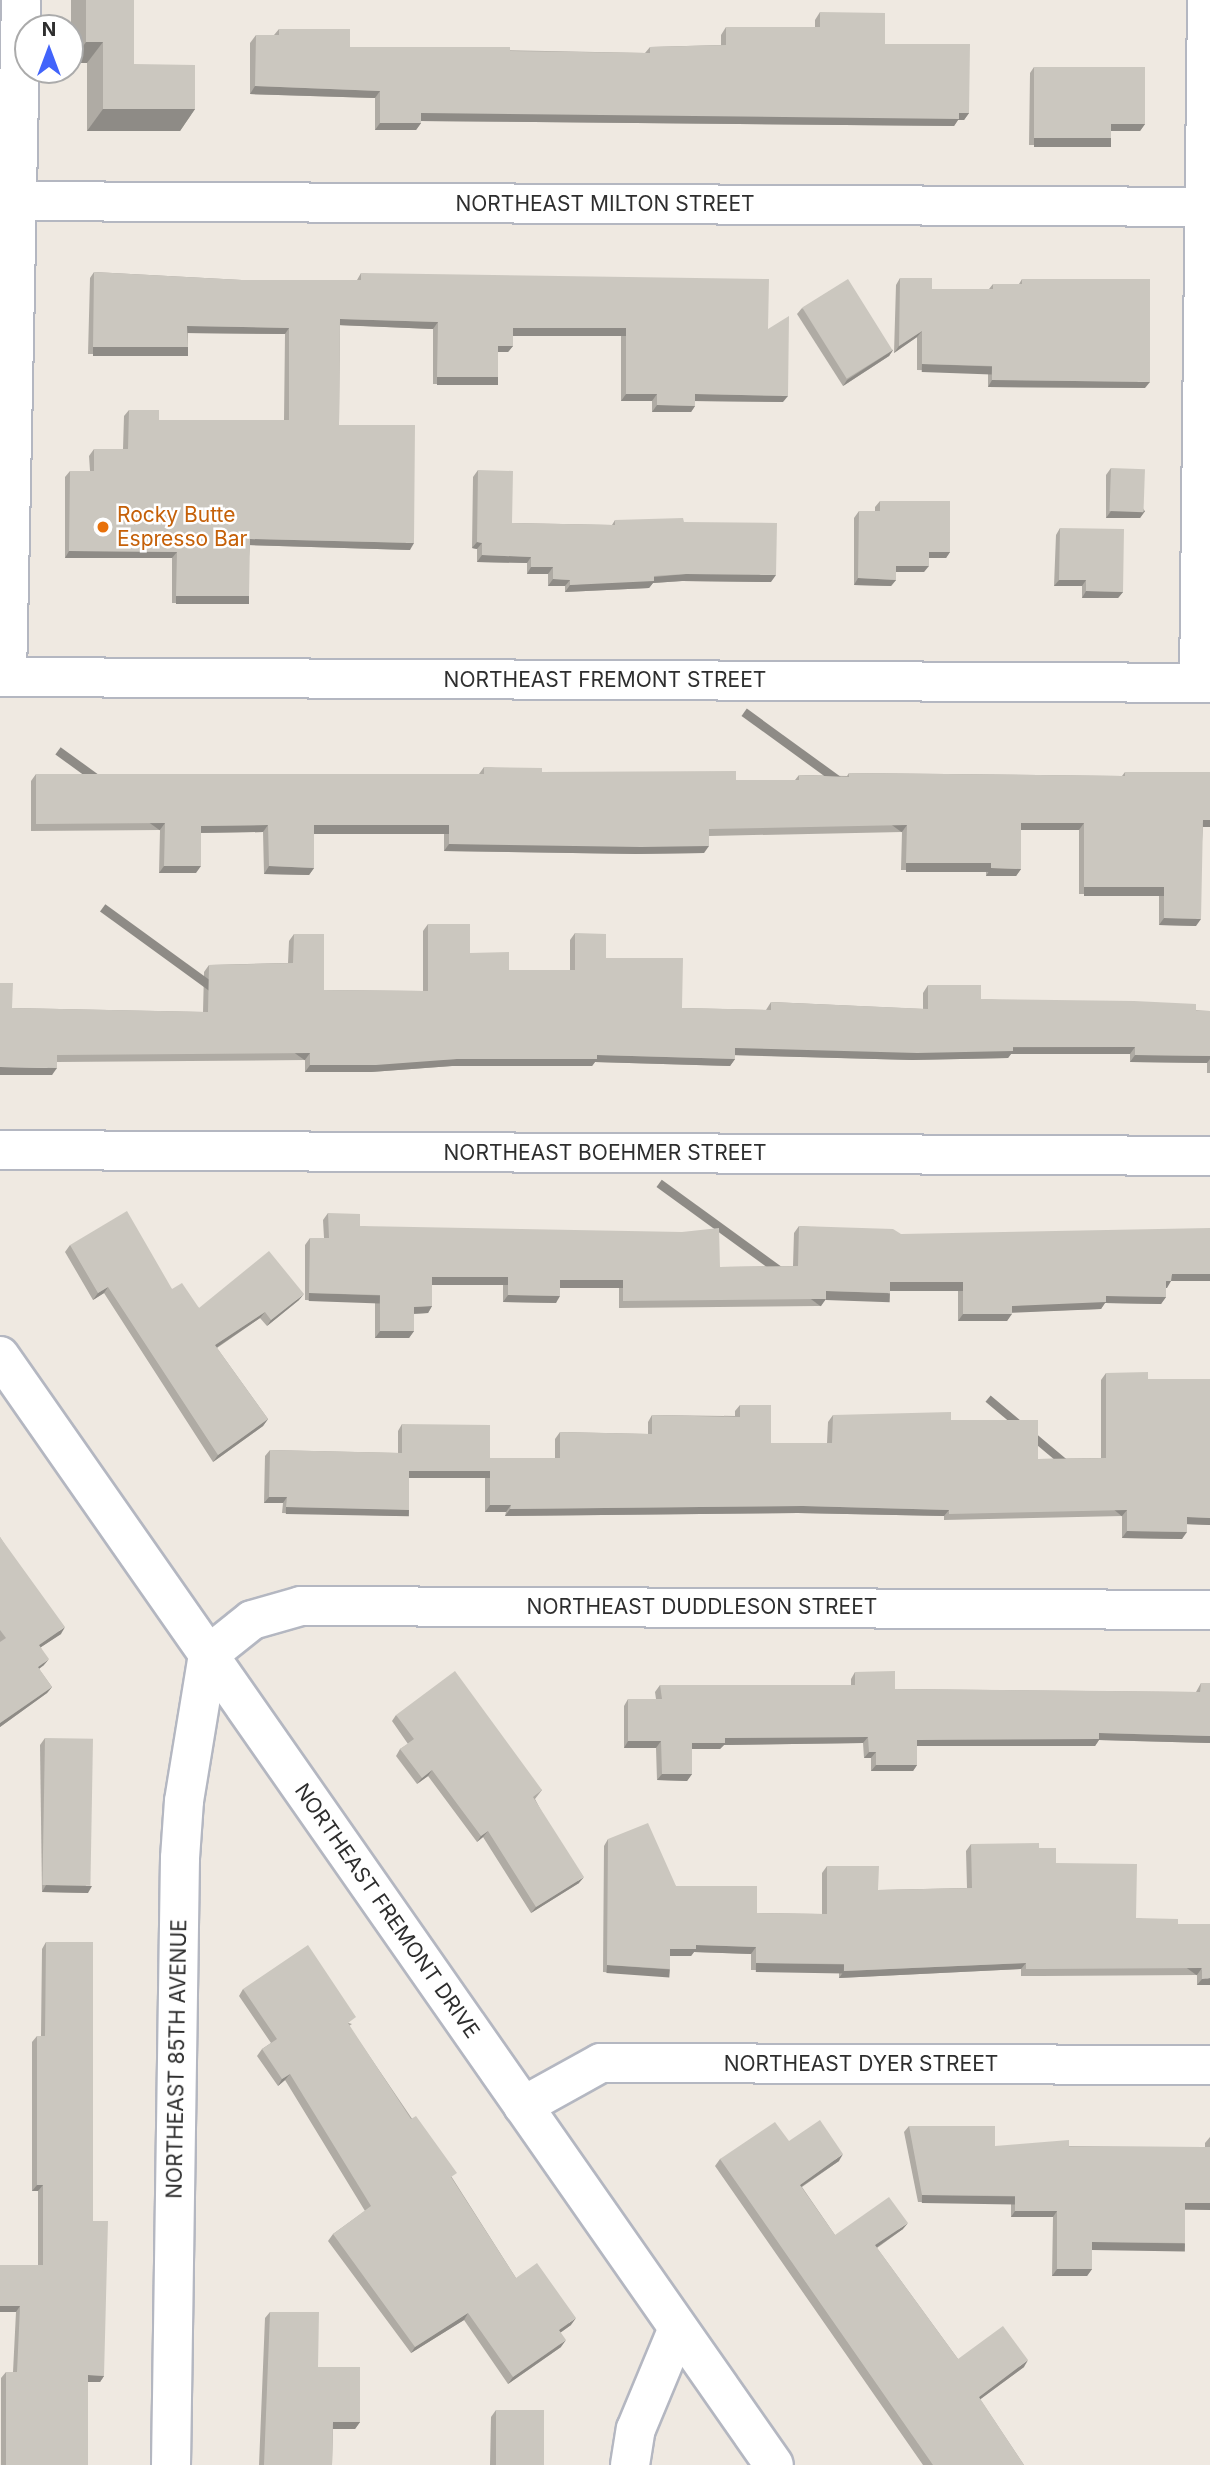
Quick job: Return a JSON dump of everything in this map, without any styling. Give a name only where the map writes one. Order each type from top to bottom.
[{"type":"street","points":[[3,677],[9,201],[21,0]]},
{"type":"street","points":[[1204,683],[1207,0]]},
{"type":"street","name":"NORTHEAST MILTON STREET","points":[[9,201],[1207,207]]},
{"type":"street","name":"NORTHEAST FREMONT STREET","points":[[3,677],[1204,683]]},
{"type":"street","name":"NORTHEAST BOEHMER STREET","points":[[0,1150],[1210,1156]]},
{"type":"street","name":"NORTHEAST FREMONT DRIVE","points":[[0,1356],[774,2465]]},
{"type":"street","name":"NORTHEAST DUDDLESON STREET","points":[[208,1655],[252,1620],[301,1606],[1210,1610]]},
{"type":"street","name":"NORTHEAST 85TH AVENUE","points":[[171,2465],[180,1858],[184,1801],[208,1655]]},
{"type":"street","name":"NORTHEAST DYER STREET","points":[[523,2106],[601,2063],[1210,2065]]},
{"type":"street","points":[[629,2465],[636,2429],[678,2328]]},
{"type":"building","points":[[86,0],[134,0],[134,64],[195,65],[195,109],[103,109],[103,42],[86,42]]},
{"type":"building","points":[[820,12],[885,13],[885,44],[970,44],[969,113],[959,113],[959,119],[421,113],[421,123],[380,123],[380,91],[255,86],[256,35],[279,35],[279,29],[350,29],[350,47],[510,47],[510,51],[650,53],[650,47],[726,45],[726,27],[820,27]]},
{"type":"building","points":[[1034,67],[1145,67],[1145,124],[1111,124],[1111,138],[1034,138]]},
{"type":"building","points":[[94,272],[242,280],[361,280],[361,273],[769,279],[768,329],[789,316],[788,396],[695,394],[695,406],[657,405],[657,394],[626,394],[626,328],[513,328],[513,346],[498,346],[498,377],[437,377],[438,322],[340,319],[339,425],[415,425],[414,543],[250,539],[249,596],[176,596],[177,552],[69,551],[70,471],[94,471],[94,449],[128,449],[129,410],[159,410],[159,420],[289,420],[289,328],[187,326],[188,347],[93,347]]},
{"type":"building","points":[[900,278],[932,278],[932,289],[993,289],[993,284],[1022,284],[1022,279],[1150,279],[1150,382],[992,380],[992,366],[922,364],[922,331],[899,346]]},
{"type":"building","points":[[848,279],[893,350],[847,379],[802,308]]},
{"type":"building","points":[[1111,468],[1145,469],[1143,512],[1109,511]]},
{"type":"building","points":[[478,470],[513,471],[512,523],[615,525],[615,520],[683,518],[684,522],[777,523],[776,575],[686,574],[654,576],[654,581],[570,585],[570,580],[553,579],[553,567],[531,567],[531,557],[482,555],[482,543],[477,542]]},
{"type":"building","points":[[880,501],[950,501],[950,552],[929,552],[929,566],[896,566],[896,580],[858,578],[859,511],[880,511]]},
{"type":"building","points":[[1060,528],[1124,529],[1123,592],[1086,591],[1086,580],[1059,580]]},
{"type":"building","points":[[484,767],[542,768],[542,772],[736,771],[736,780],[799,780],[799,775],[849,777],[849,773],[1125,776],[1125,772],[1210,772],[1210,820],[1203,820],[1201,919],[1164,918],[1164,887],[1084,887],[1084,823],[1021,823],[1021,869],[991,868],[991,863],[906,863],[907,825],[709,829],[709,846],[641,847],[449,844],[449,825],[314,825],[314,868],[269,866],[268,825],[201,826],[201,866],[164,866],[165,823],[36,824],[36,774],[484,774]]},
{"type":"building","points":[[428,924],[470,924],[470,953],[509,952],[509,970],[575,970],[575,933],[606,934],[606,958],[683,958],[682,1008],[771,1010],[771,1002],[928,1009],[928,985],[981,985],[981,999],[1196,1004],[1196,1011],[1210,1011],[1210,1056],[1135,1055],[1135,1047],[1013,1047],[1013,1051],[917,1053],[735,1048],[735,1059],[597,1055],[597,1059],[457,1059],[376,1065],[310,1065],[310,1053],[57,1055],[57,1068],[0,1067],[0,983],[13,983],[12,1008],[208,1012],[209,965],[293,963],[294,934],[324,934],[324,990],[428,991]]},
{"type":"building","points":[[127,1211],[172,1289],[182,1283],[199,1308],[269,1251],[304,1294],[271,1320],[265,1312],[215,1345],[268,1419],[218,1455],[108,1287],[98,1293],[70,1245]]},
{"type":"building","points":[[328,1213],[360,1214],[360,1226],[682,1232],[719,1228],[720,1267],[798,1266],[799,1226],[893,1229],[901,1234],[1210,1228],[1210,1274],[1172,1274],[1171,1281],[1166,1281],[1166,1297],[1106,1296],[1106,1302],[1012,1306],[1012,1314],[963,1314],[963,1282],[890,1282],[890,1293],[826,1291],[826,1299],[623,1301],[623,1280],[560,1280],[560,1296],[508,1295],[508,1277],[432,1277],[432,1306],[414,1307],[414,1331],[380,1331],[380,1295],[309,1293],[310,1238],[329,1238]]},
{"type":"building","points":[[1148,1372],[1148,1379],[1210,1379],[1210,1518],[1187,1517],[1187,1532],[1127,1531],[1127,1510],[949,1514],[949,1510],[803,1506],[510,1509],[511,1505],[490,1505],[490,1458],[560,1458],[560,1432],[652,1434],[652,1415],[740,1417],[740,1405],[771,1405],[771,1443],[832,1443],[833,1415],[951,1412],[951,1420],[1038,1420],[1038,1459],[1106,1458],[1106,1373]]},
{"type":"building","points":[[402,1424],[490,1425],[490,1471],[409,1471],[409,1510],[286,1507],[287,1497],[269,1497],[270,1450],[402,1453]]},
{"type":"building","points":[[0,1537],[65,1627],[39,1645],[49,1659],[38,1667],[52,1687],[0,1723],[0,1642],[6,1638],[0,1630]]},
{"type":"building","points":[[455,1671],[542,1790],[533,1797],[584,1877],[536,1907],[488,1831],[481,1836],[432,1770],[422,1778],[400,1749],[414,1739],[396,1715]]},
{"type":"building","points":[[895,1671],[895,1689],[1200,1692],[1201,1683],[1210,1683],[1210,1736],[1099,1733],[1099,1739],[917,1740],[917,1765],[876,1765],[876,1752],[869,1752],[868,1737],[725,1738],[725,1743],[692,1743],[692,1774],[662,1774],[661,1741],[628,1741],[628,1699],[662,1699],[660,1685],[855,1685],[855,1672]]},
{"type":"building","points":[[45,1738],[93,1739],[90,1886],[42,1885]]},
{"type":"building","points":[[648,1823],[676,1886],[757,1886],[757,1913],[827,1914],[827,1866],[879,1866],[878,1890],[972,1888],[971,1844],[1039,1843],[1039,1848],[1056,1848],[1056,1863],[1137,1864],[1136,1918],[1178,1919],[1178,1924],[1210,1924],[1210,1978],[1202,1979],[1202,1968],[1026,1969],[1026,1963],[844,1971],[844,1964],[756,1963],[756,1947],[696,1945],[696,1949],[670,1949],[670,1969],[607,1965],[608,1839]]},
{"type":"building","points":[[46,1942],[93,1942],[93,2221],[108,2221],[104,2376],[88,2375],[88,2465],[6,2465],[6,2372],[17,2372],[20,2306],[0,2306],[0,2265],[43,2265],[43,2185],[37,2185],[37,2036],[45,2036]]},
{"type":"building","points":[[308,1945],[356,2017],[348,2023],[411,2119],[416,2116],[457,2173],[451,2177],[516,2278],[537,2263],[576,2318],[559,2330],[566,2340],[513,2377],[468,2313],[415,2347],[333,2234],[371,2206],[290,2074],[282,2079],[262,2049],[277,2039],[243,1989]]},
{"type":"building","points":[[820,2120],[843,2154],[800,2185],[835,2235],[889,2197],[908,2223],[875,2245],[958,2359],[1003,2326],[1028,2360],[979,2397],[1024,2465],[933,2465],[720,2159],[775,2122],[789,2141]]},
{"type":"building","points":[[909,2126],[995,2126],[995,2146],[1069,2140],[1069,2147],[1210,2147],[1210,2203],[1185,2203],[1185,2243],[1092,2242],[1092,2269],[1057,2269],[1057,2211],[1015,2211],[1015,2196],[922,2195]]},
{"type":"building","points":[[270,2312],[319,2312],[318,2367],[360,2367],[360,2422],[333,2422],[332,2465],[264,2465]]},
{"type":"building","points":[[496,2410],[544,2410],[544,2465],[496,2465]]},
{"type":"place","name":"Rocky Butte Espresso Bar","points":[[103,527]]}]
